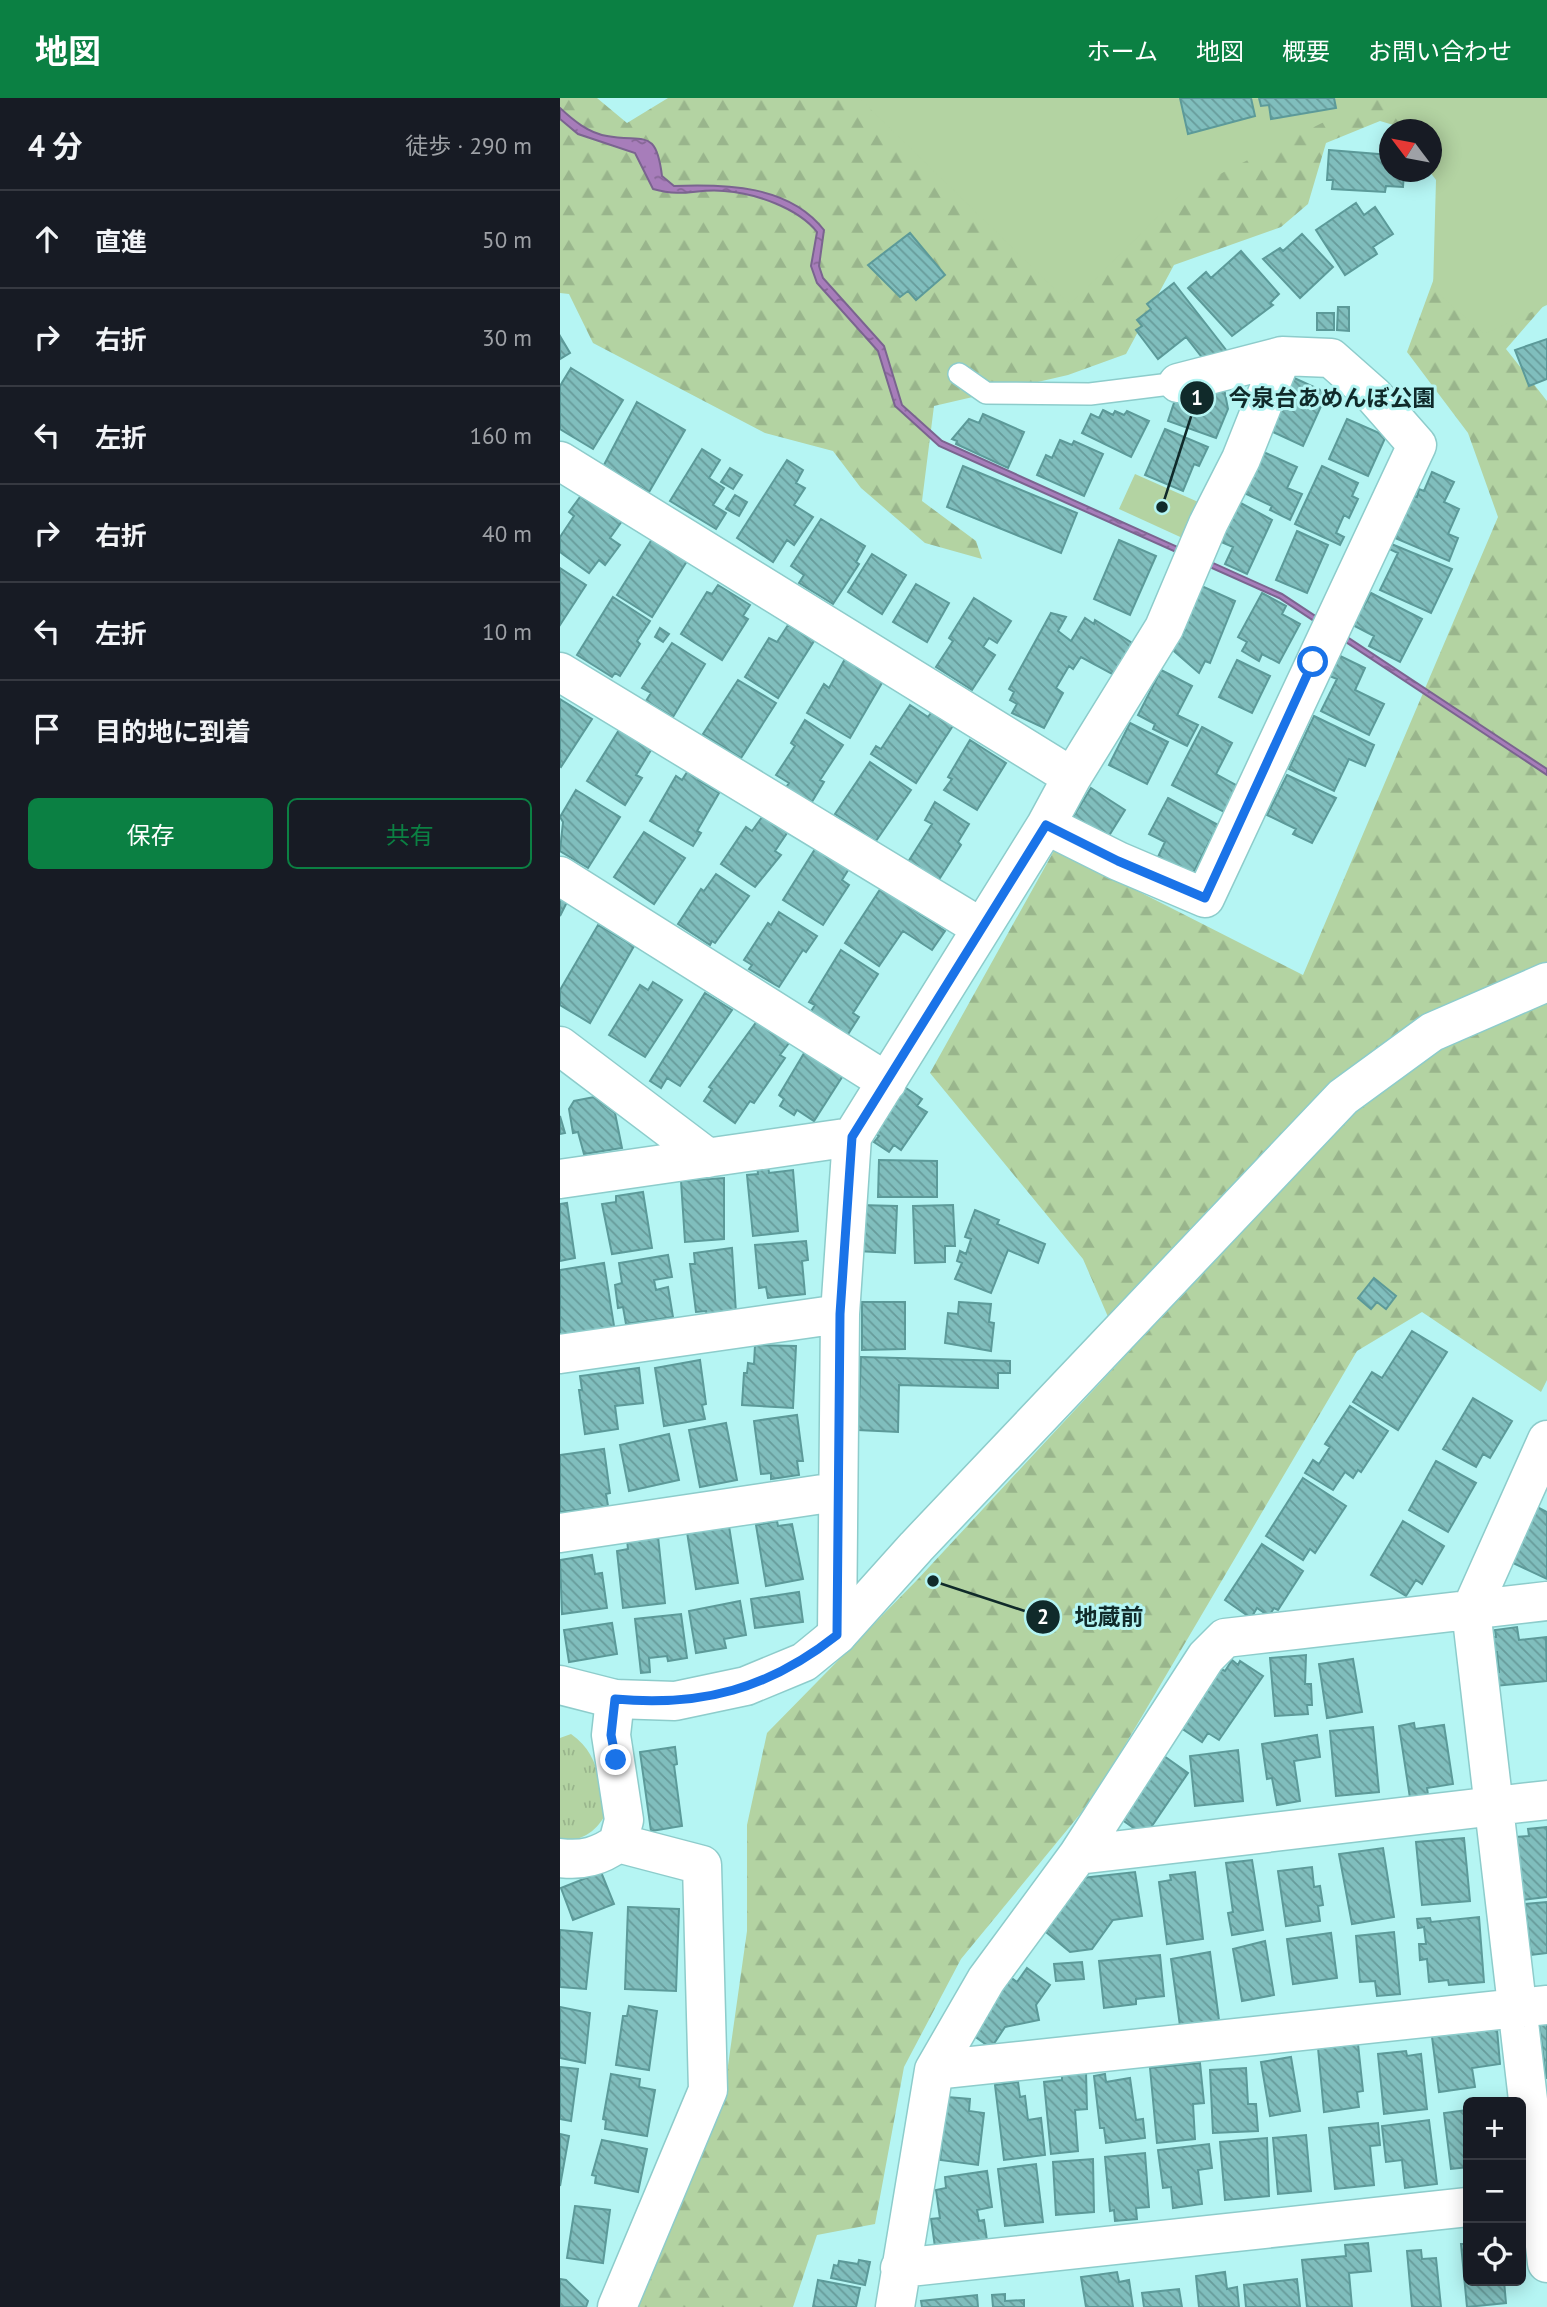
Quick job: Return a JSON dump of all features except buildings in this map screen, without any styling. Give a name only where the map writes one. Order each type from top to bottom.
[{"type":"street","points":[[1046,825],[1118,861],[1205,898],[1417,444],[1374,396],[1331,358],[1282,356],[1178,383]]},
{"type":"street","points":[[837,1635],[836,1492],[840,1314],[852,1137],[980,927],[1046,825],[1164,628],[1208,524],[1241,459],[1282,356]]},
{"type":"street","points":[[560,461],[1072,778]]},
{"type":"street","points":[[560,672],[980,927]]},
{"type":"street","points":[[560,876],[887,1083]]},
{"type":"street","points":[[560,1685],[615,1699],[675,1701],[733,1690],[773,1677],[804,1661],[837,1635],[926,1537],[1343,1097],[1432,1032],[1518,992],[1547,982]]},
{"type":"street","points":[[560,1046],[708,1158]]},
{"type":"street","points":[[560,1179],[852,1137]]},
{"type":"street","points":[[560,1354],[840,1314]]},
{"type":"street","points":[[1547,1440],[1471,1610],[1494,1807],[1532,2007],[1536,2199],[1547,2263]]},
{"type":"street","points":[[560,1533],[836,1492]]},
{"type":"street","points":[[895,2307],[934,2070],[986,1980],[1079,1855],[1206,1657],[1225,1638],[1547,1601]]},
{"type":"street","points":[[560,1858],[575,1860],[602,1854],[618,1843],[624,1820],[611,1735],[615,1699]]},
{"type":"street","points":[[1079,1855],[1547,1800]]},
{"type":"street","points":[[617,2307],[708,2090],[702,1865],[618,1843]]},
{"type":"street","points":[[934,2070],[1532,2007]]},
{"type":"street","points":[[900,2268],[1463,2208]]},
{"type":"lane","points":[[959,374],[986,393],[1090,394],[1178,383]]},
{"type":"green space","points":[[560,98],[597,98],[627,123],[668,98],[1547,98],[1547,302],[1506,349],[1547,401],[1547,1380],[1541,1392],[1422,1312],[1357,1351],[1095,1796],[961,1959],[904,2067],[875,2224],[817,2235],[793,2307],[635,2307],[722,2108],[747,1931],[747,1825],[767,1733],[918,1579],[1125,1356],[1083,1259],[930,1073],[1055,849],[1303,975],[1498,517],[1468,433],[1407,352],[1458,213],[1442,162],[1442,119],[1379,119],[1379,121],[1326,143],[1308,204],[1281,227],[1174,265],[1126,354],[1068,375],[934,406],[922,501],[976,541],[982,559],[925,543],[861,488],[833,451],[765,433],[593,343],[569,294],[560,293]]},
{"type":"green space","points":[[859,98],[1372,98],[1182,193],[1070,304]]},
{"type":"green space","points":[[1382,98],[1547,98],[1547,305],[1484,334],[1433,289],[1436,182],[1442,182],[1442,119],[1396,119]]},
{"type":"green space","points":[[1135,474],[1205,505],[1189,541],[1119,509]]},
{"type":"green space","points":[[571,1734],[593,1759],[606,1814],[587,1834],[560,1843],[560,1738]]},
{"type":"water","points":[[560,108],[593,132],[646,140],[652,144],[662,176],[674,186],[755,190],[793,204],[810,215],[824,230],[819,266],[823,278],[884,346],[902,405],[942,441],[1282,594],[1547,769],[1547,775],[1279,598],[939,446],[895,406],[878,351],[817,283],[811,266],[817,232],[809,223],[775,203],[736,192],[714,190],[674,193],[653,189],[635,153],[578,134],[560,119]]},
{"type":"place","name":"今泉台あめんぼ公園","points":[[1162,507]]},
{"type":"place","name":"地蔵前","points":[[933,1581]]},
{"type":"route","points":[[616,1760],[611,1735],[615,1699],[675,1701],[719,1694],[773,1677],[804,1661],[837,1635],[836,1492],[840,1314],[852,1137],[980,927],[1046,825],[1118,861],[1205,898],[1313,662]]}]
